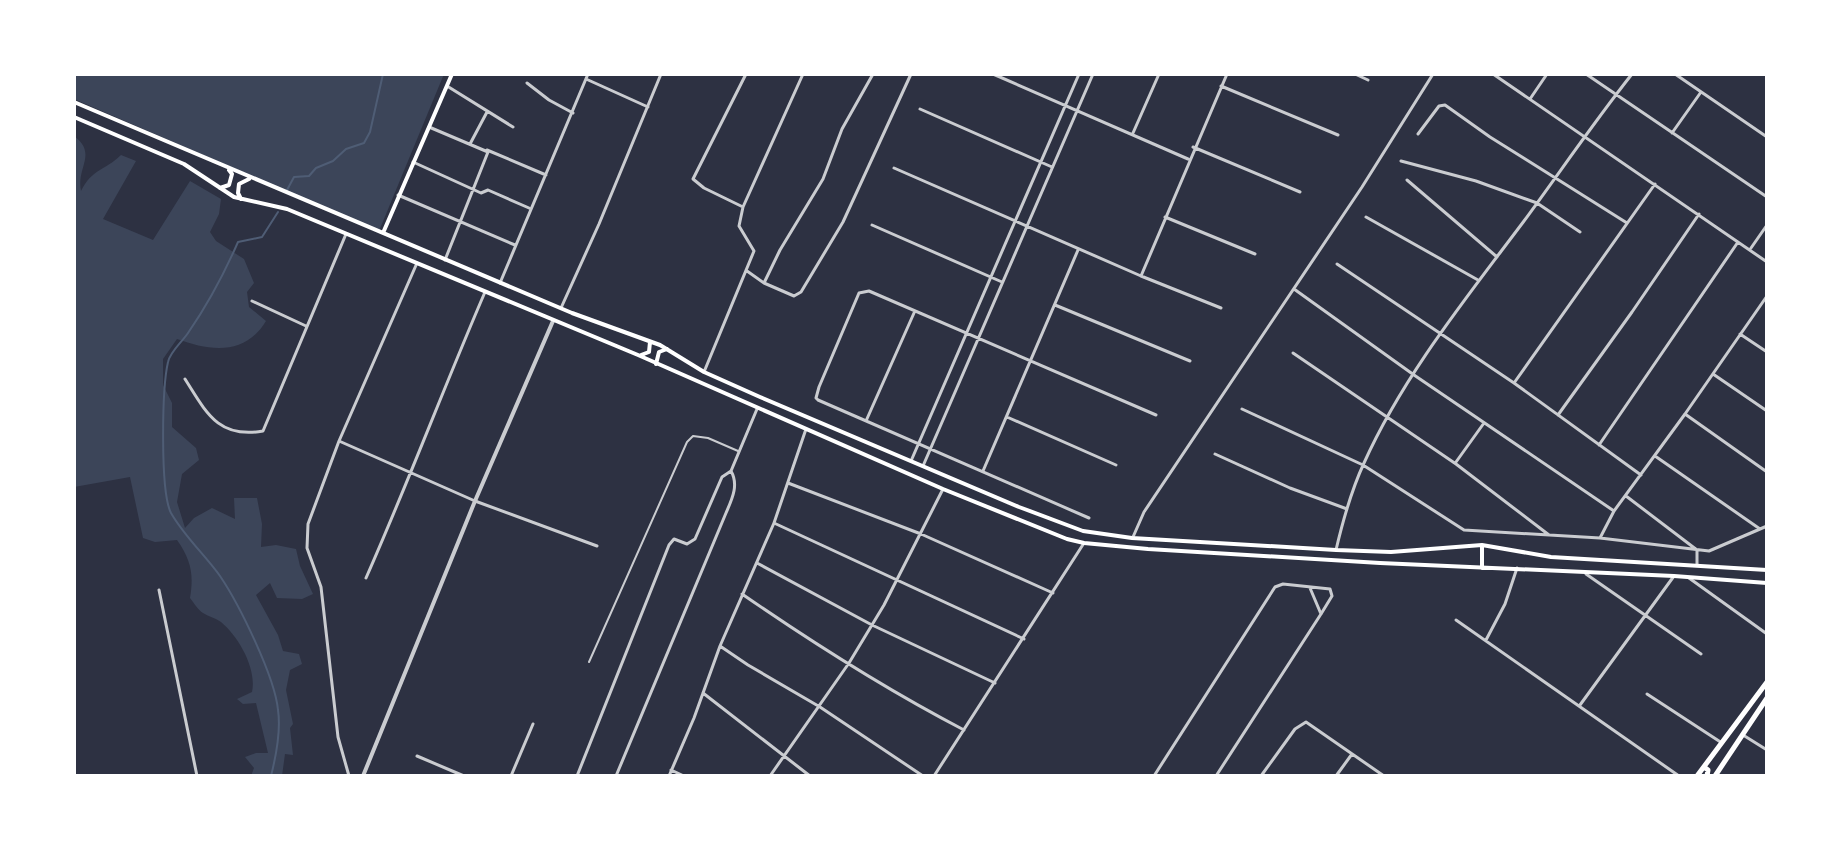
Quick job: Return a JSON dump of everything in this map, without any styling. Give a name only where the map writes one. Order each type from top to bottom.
[{"type":"main road","points":[[383,234],[452,74]]},
{"type":"main road","points":[[74,102],[500,283],[649,341],[704,372],[1083,531],[1132,538],[1336,550],[1405,551],[1482,545],[1551,557],[1767,570]]},
{"type":"main road","points":[[74,117],[184,164],[217,188],[242,200],[276,205],[638,355],[943,489],[1084,543],[1270,557],[1767,583]]},
{"type":"main road","points":[[217,188],[229,185],[232,174],[229,169]]},
{"type":"main road","points":[[242,200],[238,193],[239,184],[252,179]]},
{"type":"main road","points":[[638,355],[649,352],[649,341]]},
{"type":"main road","points":[[656,365],[659,352],[667,349]]},
{"type":"main road","points":[[1482,545],[1482,568]]},
{"type":"main road","points":[[1697,776],[1767,682]]},
{"type":"main road","points":[[1715,776],[1767,698]]},
{"type":"main road","points":[[1704,767],[1708,770],[1707,776]]},
{"type":"street","points":[[561,308],[661,74]]},
{"type":"street","points":[[743,207],[704,188],[693,179],[746,74]]},
{"type":"street","points":[[704,372],[754,251],[739,226],[743,207],[803,74]]},
{"type":"street","points":[[764,283],[823,179],[842,129],[873,74]]},
{"type":"street","points":[[747,271],[764,283],[794,296],[801,292],[832,243],[911,74]]},
{"type":"street","points":[[993,74],[1188,159]]},
{"type":"street","points":[[911,461],[1079,74]]},
{"type":"street","points":[[923,466],[1093,74]]},
{"type":"street","points":[[1133,133],[1159,74]]},
{"type":"street","points":[[1141,276],[1193,147],[1227,74]]},
{"type":"street","points":[[1355,74],[1368,80]]},
{"type":"street","points":[[1132,538],[1144,512],[1433,74]]},
{"type":"street","points":[[1493,74],[1767,262]]},
{"type":"street","points":[[1530,99],[1547,74]]},
{"type":"street","points":[[1586,74],[1767,197]]},
{"type":"street","points":[[1336,550],[1363,465],[1414,375],[1479,280],[1632,74]]},
{"type":"street","points":[[1675,74],[1767,137]]},
{"type":"street","points":[[500,283],[587,77],[648,107]]},
{"type":"street","points":[[527,83],[573,113]]},
{"type":"street","points":[[447,86],[513,127]]},
{"type":"street","points":[[1221,86],[1338,135]]},
{"type":"street","points":[[1672,133],[1701,92]]},
{"type":"street","points":[[1418,134],[1440,105],[1445,105],[1627,223]]},
{"type":"street","points":[[920,109],[1052,167]]},
{"type":"street","points":[[470,144],[487,112]]},
{"type":"street","points":[[428,127],[546,175]]},
{"type":"street","points":[[1193,147],[1300,192]]},
{"type":"street","points":[[445,260],[488,155],[487,150]]},
{"type":"street","points":[[1401,161],[1476,181],[1537,203],[1580,232]]},
{"type":"street","points":[[413,162],[481,193],[488,190],[531,209]]},
{"type":"street","points":[[894,168],[1221,308]]},
{"type":"street","points":[[1407,180],[1497,257]]},
{"type":"street","points":[[1514,383],[1655,184]]},
{"type":"street","points":[[398,195],[515,245]]},
{"type":"street","points":[[1558,415],[1699,214]]},
{"type":"street","points":[[1165,217],[1255,254]]},
{"type":"street","points":[[1366,217],[1479,280]]},
{"type":"street","points":[[872,225],[1002,282]]},
{"type":"street","points":[[1750,250],[1767,225]]},
{"type":"street","points":[[185,379],[208,415],[219,426],[261,432],[267,426],[346,234]]},
{"type":"street","points":[[1599,445],[1738,242]]},
{"type":"street","points":[[983,471],[1078,248]]},
{"type":"street","points":[[349,776],[338,737],[321,587],[307,548],[307,538],[317,496],[339,441],[417,263]]},
{"type":"street","points":[[1337,264],[1514,383],[1641,475]]},
{"type":"street","points":[[1294,289],[1614,511]]},
{"type":"street","points":[[1089,518],[821,403],[816,398],[819,387],[859,293],[869,291],[1156,415]]},
{"type":"street","points":[[366,578],[485,292]]},
{"type":"street","points":[[1600,538],[1614,511],[1767,296]]},
{"type":"street","points":[[252,301],[306,326]]},
{"type":"street","points":[[1055,305],[1190,361]]},
{"type":"street","points":[[866,421],[914,313]]},
{"type":"street","points":[[363,776],[475,501],[553,321]]},
{"type":"street","points":[[1740,334],[1767,352]]},
{"type":"street","points":[[1293,353],[1456,464],[1549,535]]},
{"type":"street","points":[[1713,374],[1767,411]]},
{"type":"street","points":[[577,776],[669,545],[674,539],[687,544],[695,539],[722,477],[731,471],[757,409]]},
{"type":"street","points":[[1242,409],[1363,465],[1460,528],[1600,538],[1709,551],[1767,526]]},
{"type":"street","points":[[1685,414],[1767,472]]},
{"type":"street","points":[[1007,417],[1116,465]]},
{"type":"street","points":[[1456,464],[1484,423]]},
{"type":"street","points":[[669,776],[687,737],[720,646],[774,523],[806,429]]},
{"type":"street","points":[[339,441],[475,501],[597,546]]},
{"type":"street","points":[[1215,454],[1290,488],[1347,509]]},
{"type":"street","points":[[1655,456],[1760,530]]},
{"type":"street","points":[[616,776],[733,496],[735,478],[731,471]]},
{"type":"street","points":[[788,483],[921,534],[1053,593]]},
{"type":"street","points":[[770,776],[820,707],[872,625],[943,489]]},
{"type":"street","points":[[1626,496],[1697,550],[1698,566]]},
{"type":"street","points":[[774,523],[1024,639]]},
{"type":"street","points":[[934,776],[1084,543]]},
{"type":"street","points":[[757,563],[872,625],[995,683]]},
{"type":"street","points":[[1486,640],[1505,604],[1517,568]]},
{"type":"street","points":[[1586,573],[1701,654]]},
{"type":"street","points":[[1580,706],[1674,576]]},
{"type":"street","points":[[1687,577],[1767,634]]},
{"type":"street","points":[[1154,776],[1275,587],[1283,584],[1330,589],[1332,596],[1216,776]]},
{"type":"street","points":[[1309,587],[1321,614]]},
{"type":"street","points":[[159,590],[197,776]]},
{"type":"street","points":[[742,594],[849,663],[964,730]]},
{"type":"street","points":[[1456,620],[1679,776]]},
{"type":"street","points":[[720,646],[820,707],[923,776]]},
{"type":"street","points":[[703,693],[810,776]]},
{"type":"street","points":[[1647,694],[1722,743]]},
{"type":"street","points":[[1261,776],[1303,722],[1309,723],[1384,776]]},
{"type":"street","points":[[511,776],[533,724]]},
{"type":"street","points":[[1743,735],[1767,750]]},
{"type":"street","points":[[1336,776],[1352,754]]},
{"type":"street","points":[[417,756],[464,776]]},
{"type":"street","points":[[671,770],[684,776]]},
{"type":"lane","points":[[589,662],[687,442],[693,436],[702,436],[739,452]]},
{"type":"shaded area","points":[[74,74],[444,74],[379,231],[74,99]]},
{"type":"shaded area","points":[[74,136],[85,149],[81,191],[94,174],[121,155],[136,161],[103,219],[153,240],[190,181],[221,199],[219,214],[210,232],[216,241],[244,259],[254,283],[247,292],[249,307],[266,321],[258,332],[248,340],[226,348],[177,339],[163,359],[163,385],[172,403],[172,427],[196,448],[199,460],[182,474],[177,502],[185,528],[194,518],[212,508],[235,519],[234,498],[257,498],[262,524],[261,547],[276,545],[296,549],[313,594],[302,599],[277,598],[270,583],[256,595],[278,635],[283,651],[299,654],[302,664],[290,670],[286,690],[293,724],[290,728],[293,755],[285,754],[282,776],[251,776],[254,768],[245,757],[268,753],[256,703],[243,704],[237,699],[252,692],[252,673],[240,645],[228,628],[201,612],[190,598],[190,568],[177,540],[155,542],[143,538],[130,477],[74,487]]},
{"type":"waterway","points":[[287,190],[294,177],[309,176],[346,149],[364,143],[370,132],[383,74]]},
{"type":"waterway","points":[[271,776],[279,718],[270,679],[228,588],[171,513],[165,484],[163,416],[171,355],[209,300],[238,242],[262,237],[278,212]]}]
